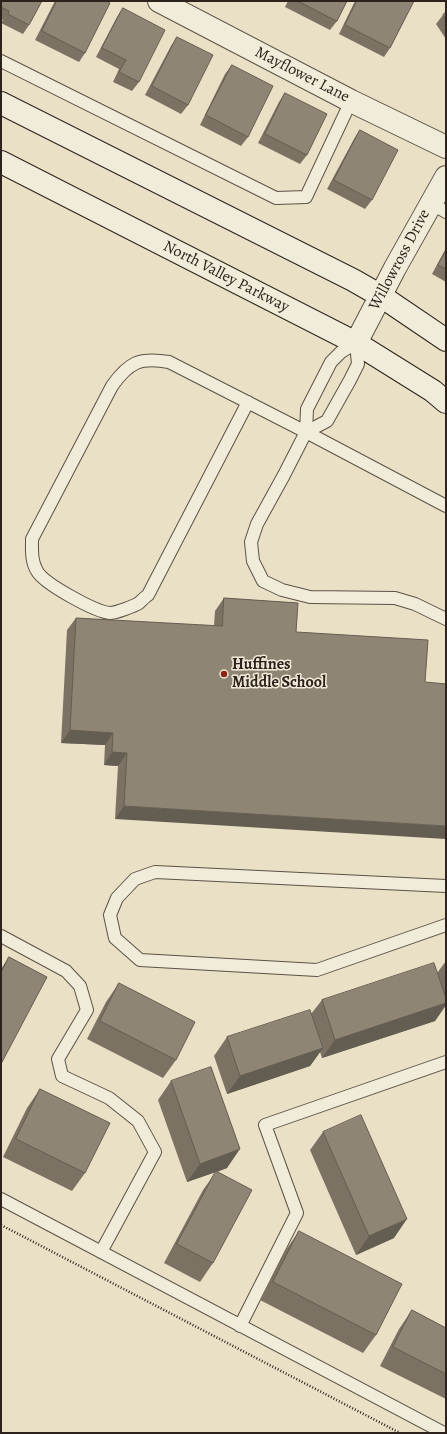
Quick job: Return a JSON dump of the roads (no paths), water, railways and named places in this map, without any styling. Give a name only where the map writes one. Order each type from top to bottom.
[{"type":"street","name":"Mayflower Lane","points":[[159,1],[351,101],[446,147]]},
{"type":"street","points":[[1,102],[346,277],[381,296],[446,340]]},
{"type":"street","name":"North Valley Parkway","points":[[1,162],[356,343],[433,391],[446,402]]},
{"type":"street","name":"Willowross Drive","points":[[356,343],[381,296],[439,207],[446,177]]},
{"type":"lane","points":[[1,61],[276,198],[306,197],[351,101]]},
{"type":"lane","points":[[306,432],[327,421],[358,364],[356,343],[341,352],[332,362],[307,409],[306,432],[257,524],[251,542],[253,560],[263,581],[282,590],[310,597],[395,598],[415,604],[446,619]]},
{"type":"lane","points":[[248,402],[148,595],[138,603],[110,613],[71,597],[52,586],[37,572],[31,555],[32,539],[112,386],[119,376],[138,361],[148,360],[169,362],[248,402],[306,432],[446,506]]},
{"type":"lane","points":[[446,886],[155,872],[135,878],[117,898],[110,916],[115,938],[140,960],[317,970],[446,925]]},
{"type":"lane","points":[[1,936],[66,971],[80,986],[88,1010],[58,1059],[62,1076],[109,1098],[138,1121],[155,1152],[101,1252]]},
{"type":"lane","points":[[240,1326],[297,1213],[265,1126],[446,1062]]},
{"type":"lane","points":[[1,1199],[444,1433]]},
{"type":"place","name":"Huffines Middle School","points":[[224,674]]}]
